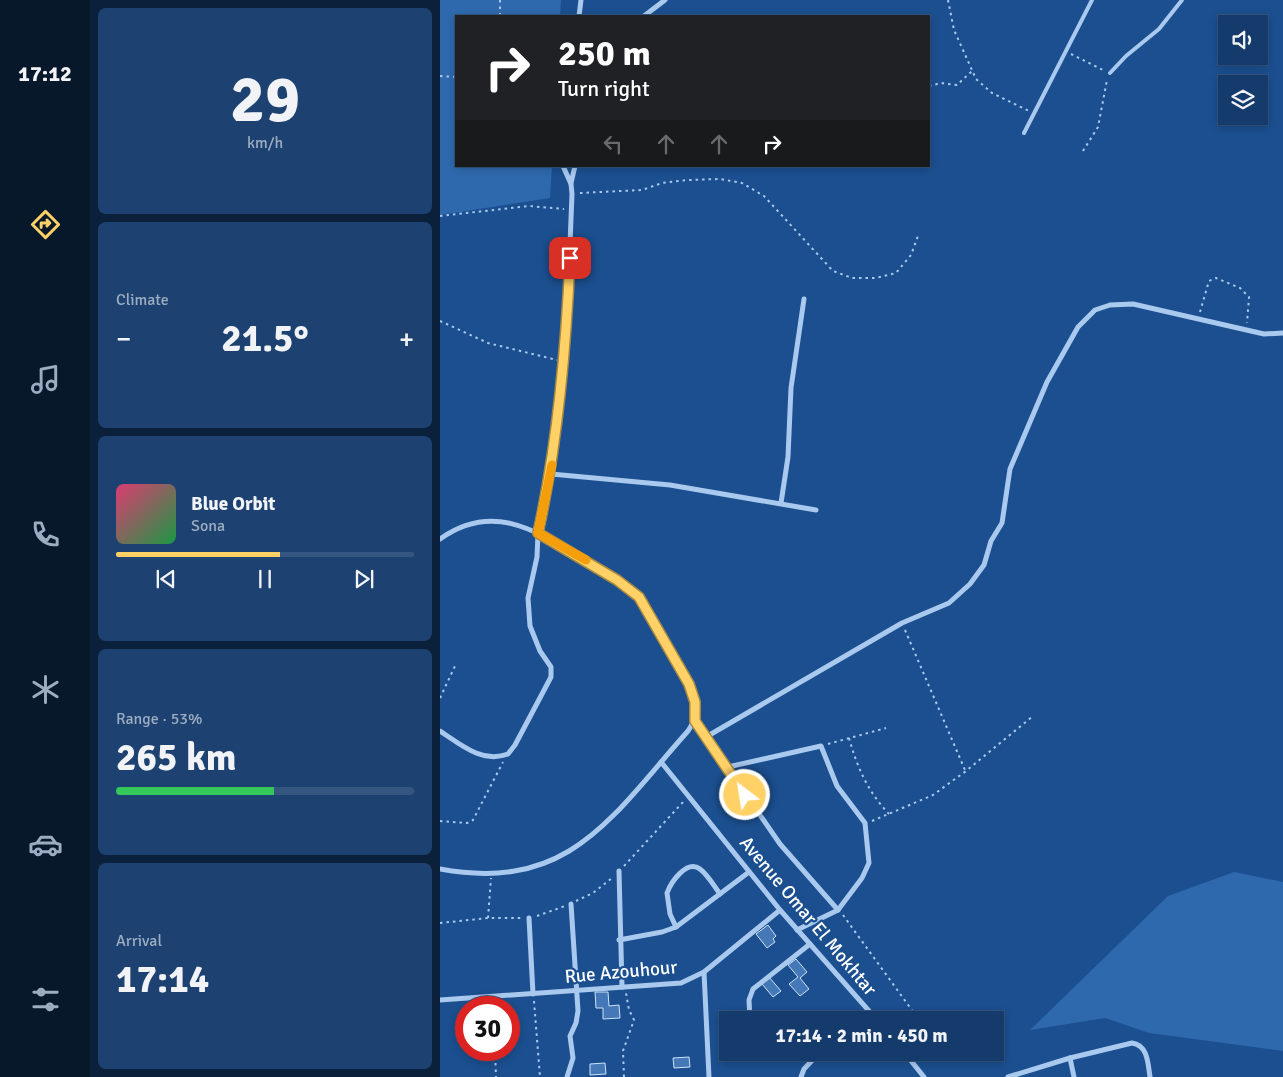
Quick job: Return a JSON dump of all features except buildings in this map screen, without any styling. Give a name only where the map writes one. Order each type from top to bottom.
[{"type":"street","points":[[579,15],[581,0]]},
{"type":"street","points":[[645,15],[665,0]]},
{"type":"street","points":[[563,167],[571,184]]},
{"type":"street","points":[[440,732],[476,754],[497,756],[508,754],[516,745],[552,674],[530,626],[529,588],[537,556],[538,533],[551,474],[564,362],[572,210],[571,184],[575,167]]},
{"type":"street","points":[[782,503],[788,457],[791,388],[804,299]]},
{"type":"street","points":[[706,737],[902,623],[953,600],[970,584],[984,565],[991,541],[1002,523],[1010,469],[1048,382],[1078,327],[1088,316],[1103,307],[1133,304],[1264,334],[1283,333]]},
{"type":"street","points":[[551,474],[670,485],[816,510]]},
{"type":"street","points":[[440,540],[476,521],[492,520],[511,524],[538,533],[617,580],[639,597],[689,684],[695,702],[695,721],[780,844],[838,910]]},
{"type":"street","points":[[440,869],[492,874],[519,871],[536,866],[581,845],[613,818],[695,721]]},
{"type":"street","points":[[728,767],[821,746],[837,786],[866,823],[869,864],[838,910],[798,930]]},
{"type":"street","name":"Avenue Omar El Mokhtar","points":[[661,762],[780,910],[870,1011]]},
{"type":"street","points":[[676,927],[670,914],[667,894],[678,876],[686,868],[693,866],[700,869],[720,894]]},
{"type":"street","points":[[619,871],[619,940],[624,987]]},
{"type":"street","points":[[619,940],[662,932],[676,927],[749,872]]},
{"type":"street","points":[[567,1077],[573,1058],[570,1040],[578,1018],[578,991],[571,904]]},
{"type":"street","name":"Rue Azouhour","points":[[440,1000],[681,983],[704,972],[780,910]]},
{"type":"street","points":[[529,918],[533,994]]},
{"type":"street","points":[[749,1011],[748,1000],[754,990],[810,944]]},
{"type":"street","points":[[704,972],[709,1077]]},
{"type":"street","points":[[1008,1077],[1125,1044],[1136,1044],[1144,1049],[1150,1077]]},
{"type":"street","points":[[1070,1058],[1074,1077]]},
{"type":"street","points":[[801,1077],[804,1069],[812,1061]]},
{"type":"street","points":[[911,1061],[924,1077]]},
{"type":"lane","points":[[1024,133],[1092,0]]},
{"type":"lane","points":[[1110,73],[1126,56],[1159,29],[1182,0]]},
{"type":"path","points":[[500,0],[500,15]]},
{"type":"path","points":[[948,0],[954,30],[972,71],[983,86],[992,93],[1034,113]]},
{"type":"path","points":[[1065,51],[1110,73],[1105,88],[1098,127],[1083,151]]},
{"type":"path","points":[[930,86],[941,83],[957,85],[972,71]]},
{"type":"path","points":[[440,76],[455,77]]},
{"type":"path","points":[[572,194],[642,190],[662,183],[688,180],[720,179],[742,183],[764,196],[833,272],[852,278],[876,278],[896,272],[911,255],[919,233]]},
{"type":"path","points":[[440,216],[530,206],[572,210]]},
{"type":"path","points":[[1198,319],[1210,281],[1216,278],[1240,288],[1249,297],[1246,330]]},
{"type":"path","points":[[440,321],[488,343],[564,362]]},
{"type":"path","points":[[902,623],[966,771]]},
{"type":"path","points":[[440,698],[455,666]]},
{"type":"path","points":[[866,823],[933,795],[966,771],[1032,716]]},
{"type":"path","points":[[821,746],[886,728]]},
{"type":"path","points":[[849,738],[863,778],[878,803],[889,814]]},
{"type":"path","points":[[440,821],[467,823],[473,820],[508,754]]},
{"type":"path","points":[[440,923],[488,918],[529,918],[571,904],[593,893],[619,871],[654,836],[688,796]]},
{"type":"path","points":[[488,918],[492,874]]},
{"type":"path","points":[[838,910],[850,922],[874,960],[912,1011]]},
{"type":"path","points":[[624,987],[626,1000],[634,1020],[623,1051],[624,1077]]},
{"type":"path","points":[[533,994],[540,1077]]},
{"type":"path","points":[[495,1061],[496,1077]]},
{"type":"shaded area","points":[[440,0],[561,0],[560,15],[455,15],[455,167],[552,167],[550,198],[440,215]]},
{"type":"shaded area","points":[[1234,872],[1283,882],[1283,1051],[1149,1033],[1105,1018],[1030,1030],[1168,896]]},
{"type":"slow traffic","points":[[552,465],[538,533],[586,560]]},
{"type":"route","points":[[570,258],[561,394],[551,474],[538,533],[617,580],[639,597],[648,609],[689,684],[695,702],[695,721],[728,767],[745,795]]}]
